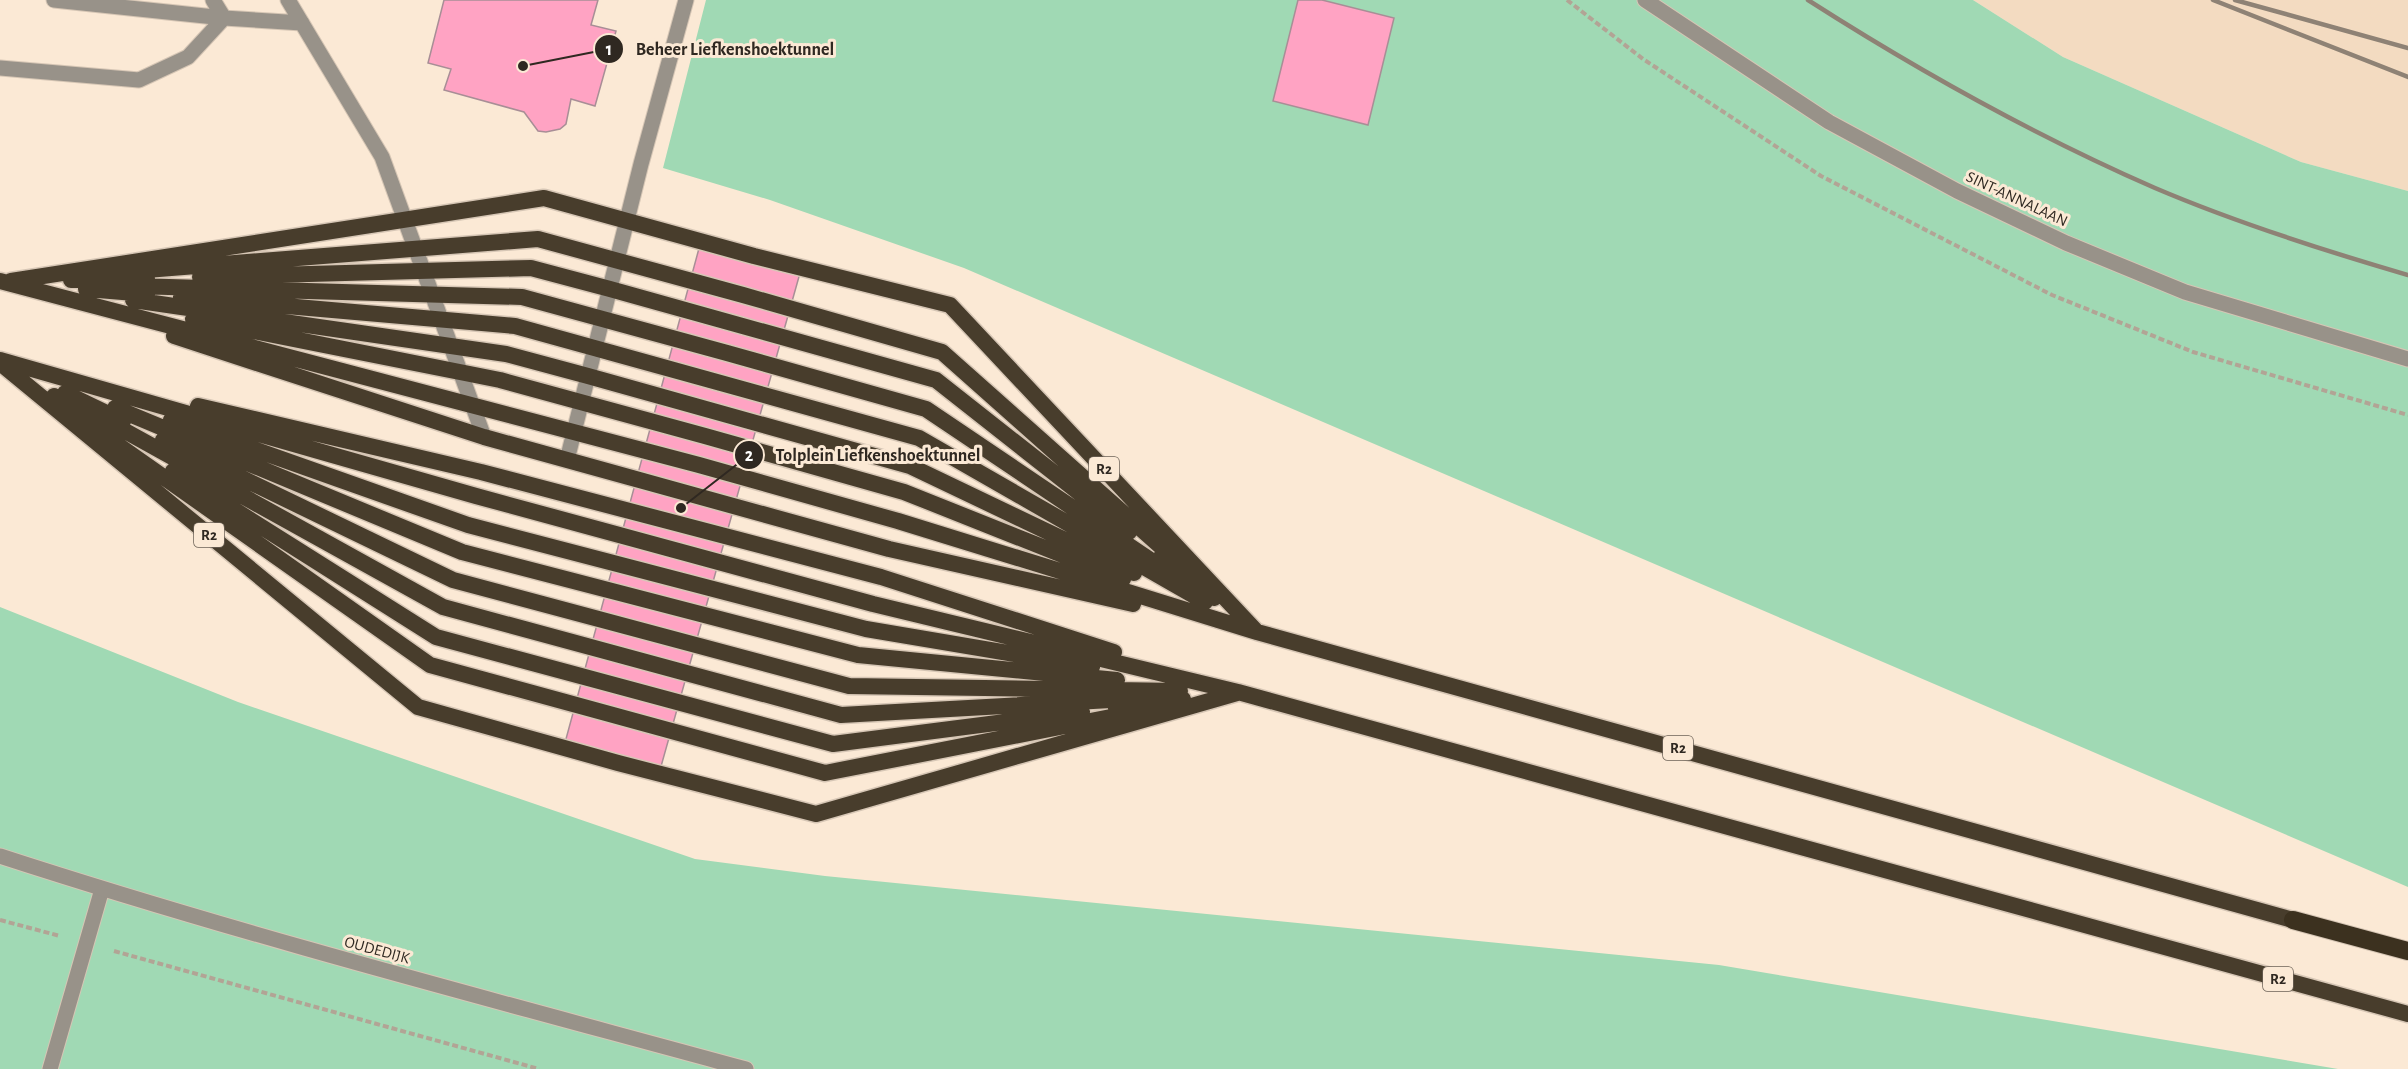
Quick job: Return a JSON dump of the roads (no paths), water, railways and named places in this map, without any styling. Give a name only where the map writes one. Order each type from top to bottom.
[{"type":"highway","name":"R2","points":[[2,281],[544,198],[754,256],[950,305],[1257,632]]},
{"type":"highway","name":"R2","points":[[2,281],[538,239],[942,352],[1257,632]]},
{"type":"highway","name":"R2","points":[[2,281],[531,268],[936,380],[1257,632]]},
{"type":"highway","name":"R2","points":[[2,281],[522,297],[926,409],[1257,632]]},
{"type":"highway","name":"R2","points":[[2,281],[515,326],[919,438],[1257,632]]},
{"type":"highway","name":"R2","points":[[2,281],[506,354],[910,466],[1257,632]]},
{"type":"highway","name":"R2","points":[[2,281],[500,380],[904,492],[1257,632]]},
{"type":"highway","name":"R2","points":[[2,281],[484,437],[889,549],[1257,632]]},
{"type":"highway","name":"R2","points":[[2,281],[472,403],[898,521],[1257,632],[2408,951]]},
{"type":"highway","name":"R2","points":[[0,361],[481,472],[881,577],[1238,692]]},
{"type":"highway","name":"R2","points":[[0,361],[418,707],[618,763],[816,814],[1238,692]]},
{"type":"highway","name":"R2","points":[[0,361],[430,665],[825,772],[1238,692]]},
{"type":"highway","name":"R2","points":[[0,361],[436,637],[659,698],[833,744],[1238,692]]},
{"type":"highway","name":"R2","points":[[0,361],[443,607],[841,715],[1238,692]]},
{"type":"highway","name":"R2","points":[[0,361],[453,580],[643,632],[849,686],[1238,692]]},
{"type":"highway","name":"R2","points":[[0,361],[462,552],[858,655],[1238,692]]},
{"type":"highway","name":"R2","points":[[0,361],[468,525],[866,629],[1238,692]]},
{"type":"highway","name":"R2","points":[[0,361],[476,496],[873,604],[1238,692],[2408,1014]]},
{"type":"street","points":[[54,0],[224,18],[302,23]]},
{"type":"street","points":[[213,0],[224,18]]},
{"type":"street","points":[[288,0],[382,157],[407,218],[484,437]]},
{"type":"street","points":[[567,460],[626,220],[686,0]]},
{"type":"street","name":"SINT-ANNALAAN","points":[[1645,0],[1829,122],[1957,191],[2046,233],[2185,292],[2408,359]]},
{"type":"street","points":[[0,68],[139,80],[188,57],[224,18]]},
{"type":"street","name":"OUDEDIJK","points":[[0,856],[102,889],[349,961],[746,1069]]},
{"type":"street","points":[[51,1069],[102,889]]},
{"type":"railway","points":[[1808,0],[1892,52],[1978,101],[2110,168],[2186,201],[2248,224],[2408,275]]},
{"type":"railway","points":[[2213,0],[2408,77]]},
{"type":"railway","points":[[2235,0],[2408,48]]},
{"type":"place","name":"Beheer Liefkenshoektunnel","points":[[523,66]]},
{"type":"place","name":"Tolplein Liefkenshoektunnel","points":[[681,508]]}]
